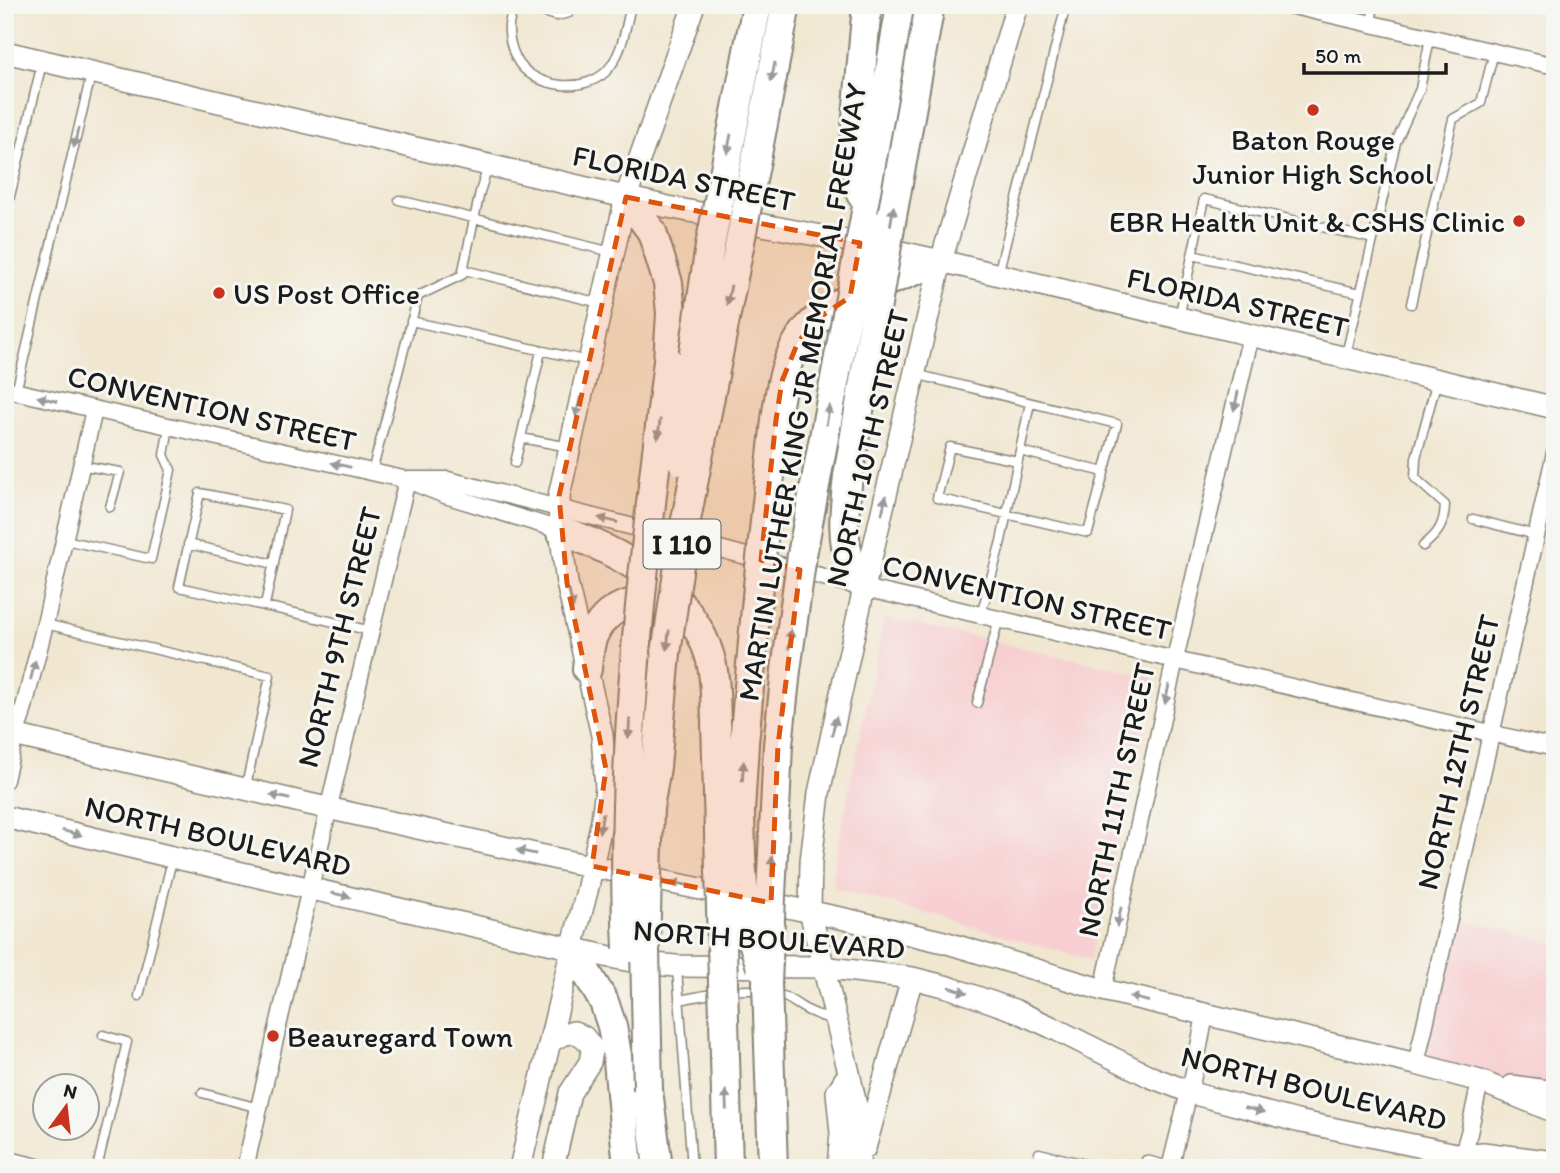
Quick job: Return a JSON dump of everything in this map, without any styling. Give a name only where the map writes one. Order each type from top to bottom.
[{"type":"highway","points":[[678,565],[685,410],[710,246],[757,5]]},
{"type":"highway","name":"I 110","points":[[658,1168],[648,1090],[645,947],[649,808],[656,767],[666,653],[678,565],[786,5]]},
{"type":"highway","points":[[864,218],[854,152],[867,5]]},
{"type":"highway","name":"MARTIN LUTHER KING JR MEMORIAL FREEWAY","points":[[773,1168],[766,983],[778,745],[786,670],[803,555],[901,5]]},
{"type":"highway","points":[[864,588],[851,563],[847,548],[844,527],[848,476],[930,5]]},
{"type":"highway","points":[[625,197],[652,232],[668,283],[671,313],[638,623],[626,784],[626,908],[630,985],[648,1090]]},
{"type":"highway","points":[[766,983],[745,916],[740,811],[755,625],[782,381],[798,342],[807,328],[820,317],[845,300],[941,261]]},
{"type":"highway","points":[[559,519],[582,538],[653,578],[688,615],[709,655],[714,680],[716,721],[728,1168]]},
{"type":"highway","points":[[587,669],[594,633],[606,617],[625,604],[648,601],[667,605],[688,615]]},
{"type":"highway","points":[[572,948],[604,1002],[612,1026],[628,1168]]},
{"type":"main road","name":"NORTH 10TH STREET","points":[[852,1167],[860,1124],[810,911],[811,861],[819,793],[941,261],[1017,5]]},
{"type":"main road","points":[[520,1168],[593,866],[605,804],[606,769],[602,735],[567,583],[559,519],[559,491],[625,197],[695,9]]},
{"type":"main road","name":"FLORIDA STREET","points":[[5,52],[668,208],[941,261],[1555,408]]},
{"type":"main road","name":"NORTH BOULEVARD","points":[[10,734],[329,808],[944,942],[1103,990],[1416,1064],[1480,1082],[1555,1112]]},
{"type":"main road","name":"NORTH BOULEVARD","points":[[5,817],[642,963],[676,966],[822,967],[912,978],[948,987],[1014,1010],[1142,1073],[1229,1104],[1460,1161],[1483,1153],[1555,1162]]},
{"type":"main road","points":[[852,1167],[875,1115],[912,978]]},
{"type":"main road","points":[[550,1042],[574,1032],[584,1037],[592,1051],[590,1062],[570,1093],[552,1168]]},
{"type":"main road","points":[[1480,1082],[1555,1092]]},
{"type":"main road","points":[[1460,1161],[1502,1168]]},
{"type":"street","points":[[5,17],[8,5]]},
{"type":"street","points":[[1289,5],[1326,9],[1371,24],[1555,66]]},
{"type":"street","name":"NORTH 11TH STREET","points":[[1103,990],[1175,659],[1251,335]]},
{"type":"street","name":"CONVENTION STREET","points":[[10,391],[407,480],[445,495],[999,618],[1555,748]]},
{"type":"street","points":[[5,780],[10,734],[22,715],[94,410]]},
{"type":"street","name":"NORTH 12TH STREET","points":[[1416,1064],[1555,453]]},
{"type":"street","name":"CONVENTION STREET","points":[[407,480],[448,480],[559,519]]},
{"type":"street","name":"NORTH 9TH STREET","points":[[245,1168],[407,480]]},
{"type":"street","points":[[1170,1167],[1205,1015]]},
{"type":"street","points":[[1460,1161],[1480,1082]]},
{"type":"street","points":[[5,1159],[41,1168]]},
{"type":"lane","points":[[572,5],[569,13],[557,16],[515,5],[509,26],[512,48],[517,60],[531,75],[562,85],[586,83],[600,77],[617,55],[631,5]]},
{"type":"lane","points":[[998,275],[1066,5]]},
{"type":"lane","points":[[1371,24],[1374,5]]},
{"type":"lane","points":[[1345,358],[1396,142],[1420,89],[1430,37]]},
{"type":"lane","points":[[1411,304],[1453,119],[1481,103],[1494,52]]},
{"type":"lane","points":[[5,217],[43,60]]},
{"type":"lane","points":[[10,391],[91,72]]},
{"type":"lane","points":[[372,472],[418,296],[463,275],[488,166]]},
{"type":"lane","points":[[1179,318],[1204,199],[1373,239]]},
{"type":"lane","points":[[399,200],[612,252]]},
{"type":"lane","points":[[1192,256],[1360,293]]},
{"type":"lane","points":[[464,270],[601,304]]},
{"type":"lane","points":[[411,321],[588,361]]},
{"type":"lane","points":[[515,463],[541,351]]},
{"type":"lane","points":[[915,374],[1117,424],[1088,533],[937,498],[950,447],[1018,461]]},
{"type":"lane","points":[[1423,546],[1436,536],[1444,519],[1445,505],[1416,478],[1416,458],[1437,380]]},
{"type":"lane","points":[[981,615],[1007,515],[1030,403]]},
{"type":"lane","points":[[65,540],[151,559],[171,470],[164,455],[169,427]]},
{"type":"lane","points":[[521,438],[569,447]]},
{"type":"lane","points":[[1020,451],[1104,472]]},
{"type":"lane","points":[[80,466],[120,472],[110,507]]},
{"type":"lane","points":[[265,606],[285,510],[200,493],[179,586],[371,631]]},
{"type":"lane","points":[[1473,519],[1536,534]]},
{"type":"lane","points":[[188,544],[274,564]]},
{"type":"lane","points":[[977,703],[999,618]]},
{"type":"lane","points":[[45,624],[270,676],[246,789]]},
{"type":"lane","points":[[139,996],[172,857]]},
{"type":"lane","points":[[676,966],[692,1168]]},
{"type":"lane","points":[[679,1000],[743,990],[763,991],[795,1001],[805,1010],[836,1022]]},
{"type":"lane","points":[[97,1168],[127,1042],[103,1035]]},
{"type":"lane","points":[[202,1093],[259,1108]]},
{"type":"lane","points":[[1039,1153],[1102,1168]]},
{"type":"lane","points":[[1142,1168],[1146,1160],[1170,1167]]},
{"type":"highlighted area","points":[[626,197],[860,243],[850,297],[820,317],[798,342],[782,381],[776,420],[761,560],[800,570],[778,745],[771,903],[592,866],[606,769],[567,583],[559,496]]},
{"type":"shaded area","points":[[884,617],[1154,677],[1090,960],[836,888],[832,874]]},
{"type":"shaded area","points":[[1449,917],[1555,942],[1555,1095],[1416,1064]]},
{"type":"place","name":"Baton Rouge Junior High School","points":[[1313,110]]},
{"type":"place","name":"EBR Health Unit & CSHS Clinic","points":[[1519,221]]},
{"type":"place","name":"US Post Office","points":[[219,293]]},
{"type":"place","name":"Beauregard Town","points":[[273,1036]]}]
